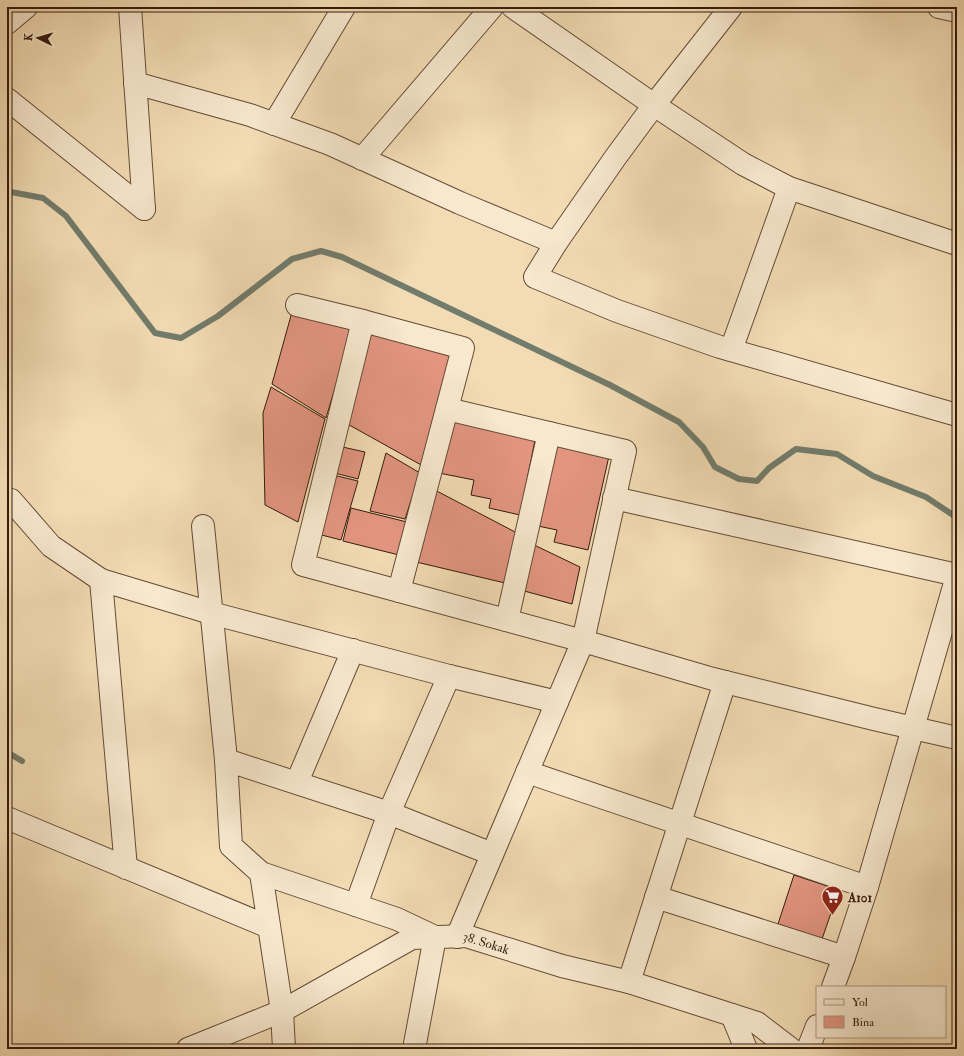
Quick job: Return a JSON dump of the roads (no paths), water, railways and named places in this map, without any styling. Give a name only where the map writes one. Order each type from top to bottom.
[{"type":"street","points":[[7,23],[26,7]]},
{"type":"street","points":[[7,99],[144,209],[130,7]]},
{"type":"street","points":[[274,124],[344,7]]},
{"type":"street","points":[[362,159],[492,7]]},
{"type":"street","points":[[513,7],[654,106],[743,164],[788,188],[957,244]]},
{"type":"street","points":[[731,7],[615,158],[556,243],[535,277],[617,311],[731,350],[957,415]]},
{"type":"street","points":[[939,7],[957,11]]},
{"type":"street","points":[[135,83],[250,116],[330,144],[460,203],[556,243]]},
{"type":"street","points":[[731,350],[788,188]]},
{"type":"street","points":[[297,305],[463,348],[399,591]]},
{"type":"street","points":[[363,321],[303,565],[583,641],[724,682],[957,738]]},
{"type":"street","points":[[447,409],[625,451],[583,641],[457,937]]},
{"type":"street","points":[[507,620],[550,433]]},
{"type":"street","points":[[614,498],[957,576],[867,887],[844,957],[832,986]]},
{"type":"street","points":[[11,500],[51,546],[101,580],[211,613],[449,676],[557,702]]},
{"type":"street","points":[[203,526],[226,760],[231,846],[261,873],[397,919],[435,937],[414,1049]]},
{"type":"street","points":[[101,580],[126,868]]},
{"type":"street","points":[[297,782],[353,650]]},
{"type":"street","points":[[356,905],[389,813],[449,676]]},
{"type":"street","points":[[630,982],[724,682]]},
{"type":"street","points":[[226,760],[389,813],[492,854]]},
{"type":"street","points":[[527,772],[867,887]]},
{"type":"street","points":[[7,818],[268,927]]},
{"type":"street","points":[[261,873],[268,927],[282,1011],[284,1049]]},
{"type":"street","points":[[656,898],[844,957]]},
{"type":"street","name":"38. Sokak","points":[[188,1049],[282,1011],[412,938],[466,936],[562,966],[630,982],[757,1023],[791,1049]]},
{"type":"street","points":[[732,1015],[746,1049]]},
{"type":"street","points":[[808,1049],[816,1029]]},
{"type":"waterway","points":[[7,193],[11,192],[43,198],[66,216],[155,333],[181,338],[218,316],[292,259],[321,251],[342,257],[610,385],[679,422],[703,447],[715,467],[739,479],[757,481],[769,468],[796,449],[837,454],[873,476],[926,497],[956,517]]},
{"type":"waterway","points":[[7,752],[22,761]]},
{"type":"place","name":"A101","points":[[832,916]]}]
